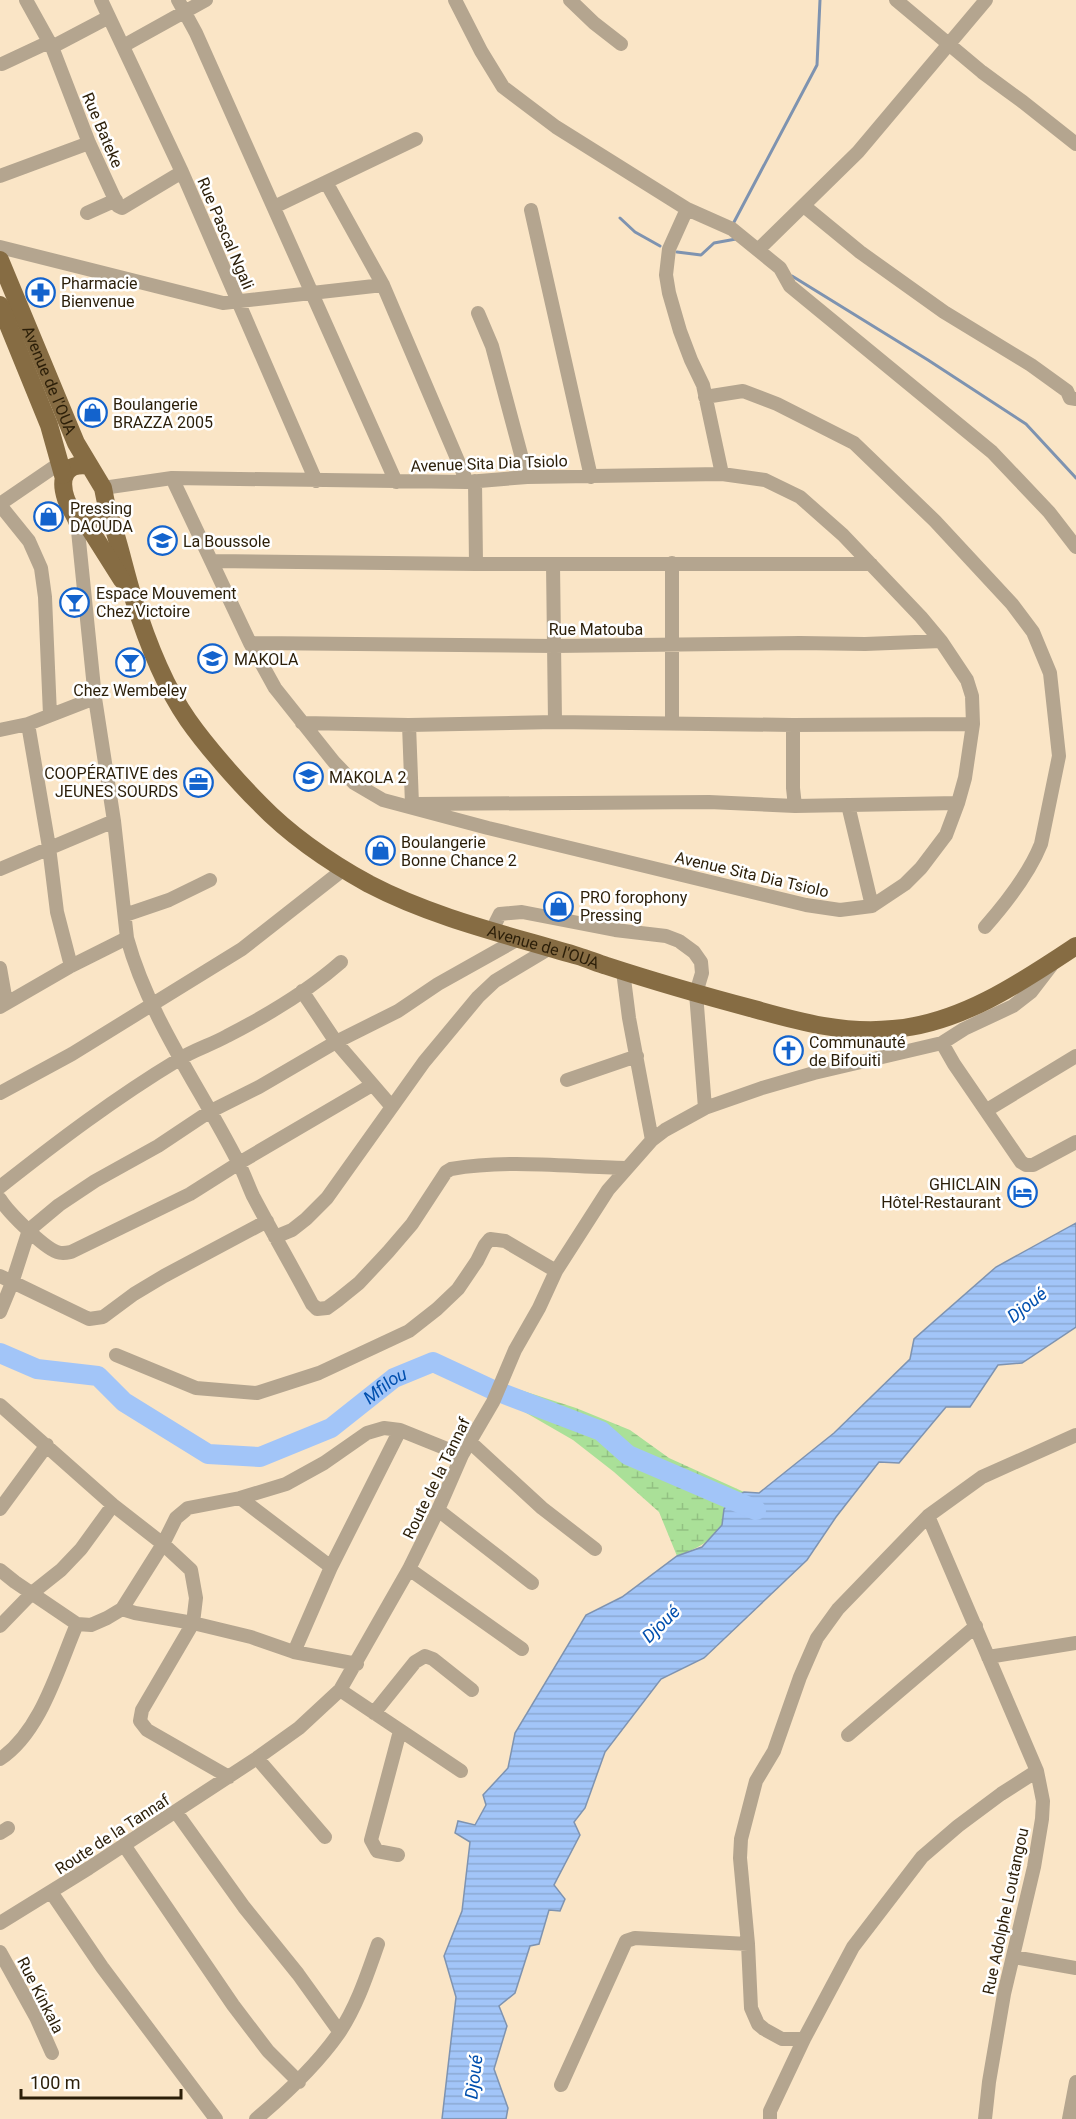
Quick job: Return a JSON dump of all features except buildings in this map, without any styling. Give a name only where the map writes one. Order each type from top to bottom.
[{"type":"main road","name":"Avenue de l'OUA","points":[[0,260],[68,425],[103,488],[133,598],[166,682],[188,720],[260,805],[286,828],[344,869],[370,884],[415,904],[492,930],[696,993],[809,1024],[837,1029],[892,1030],[942,1020],[1002,991],[1076,946]]},
{"type":"main road","name":"Avenue de l'OUA","points":[[0,308],[49,425],[62,469],[66,500],[133,598]]},
{"type":"main road","points":[[62,469],[81,465],[90,466]]},
{"type":"main road","points":[[81,522],[99,520],[107,508]]},
{"type":"street","name":"Rue Bateke","points":[[26,0],[50,45],[88,143],[116,200]]},
{"type":"street","name":"Rue Pascal Ngali","points":[[101,0],[182,172],[316,481]]},
{"type":"street","points":[[123,46],[181,6],[206,0]]},
{"type":"street","points":[[456,0],[481,51],[503,87],[556,127],[687,209],[732,229],[759,249],[780,268],[790,286],[992,452],[1049,512],[1076,547]]},
{"type":"street","points":[[570,0],[621,44]]},
{"type":"street","points":[[896,0],[982,72],[1076,144]]},
{"type":"street","points":[[759,249],[864,146],[986,0]]},
{"type":"street","points":[[181,6],[196,33],[396,482]]},
{"type":"street","points":[[2,64],[50,45],[109,17]]},
{"type":"street","points":[[273,207],[416,139]]},
{"type":"street","points":[[0,176],[88,143]]},
{"type":"street","points":[[87,213],[116,200],[118,206],[122,208],[182,172]]},
{"type":"street","points":[[326,182],[383,285],[471,482],[476,564]]},
{"type":"street","points":[[804,206],[860,252],[944,312],[1031,365],[1067,391],[1070,398],[1076,399]]},
{"type":"street","points":[[687,209],[669,249],[666,275],[680,331],[703,385],[722,474]]},
{"type":"street","points":[[531,210],[591,477]]},
{"type":"street","points":[[0,247],[224,303],[383,285]]},
{"type":"street","points":[[478,313],[492,346],[527,477]]},
{"type":"street","points":[[705,397],[743,391],[777,404],[854,443],[935,521],[1012,604],[1033,632],[1050,673],[1059,756],[1041,844],[1005,903],[985,927]]},
{"type":"street","points":[[50,716],[45,597],[41,568],[29,541],[0,504],[62,469]]},
{"type":"street","name":"Avenue Sita Dia Tsiolo","points":[[103,488],[172,478],[471,482],[527,477],[722,474],[765,480],[781,486],[800,497],[843,535],[871,564],[941,642],[968,681],[972,696],[974,724],[965,778],[946,835],[934,853],[905,884],[872,906],[840,910],[806,905],[488,828],[384,800],[354,783],[275,688],[250,643],[172,478]]},
{"type":"street","points":[[81,522],[95,698],[114,821],[127,938],[140,978],[180,1058],[239,1163],[275,1237],[312,1304],[317,1309],[327,1308],[359,1282],[412,1224],[446,1172],[451,1169],[534,1164],[626,1168]]},
{"type":"street","points":[[212,561],[871,564]]},
{"type":"street","points":[[672,563],[672,724]]},
{"type":"street","points":[[553,564],[555,723]]},
{"type":"street","name":"Rue Matouba","points":[[250,643],[554,646],[941,642]]},
{"type":"street","points":[[0,730],[28,724],[95,698]]},
{"type":"street","points":[[302,723],[409,725],[974,724]]},
{"type":"street","points":[[28,724],[49,847],[57,912],[71,966]]},
{"type":"street","points":[[409,725],[412,804]]},
{"type":"street","points":[[793,725],[795,806]]},
{"type":"street","points":[[384,800],[412,804],[709,802],[795,806],[958,803]]},
{"type":"street","points":[[848,805],[872,906]]},
{"type":"street","points":[[0,869],[114,821]]},
{"type":"street","points":[[0,1094],[72,1054],[242,949],[344,869]]},
{"type":"street","points":[[125,915],[169,900],[210,879]]},
{"type":"street","points":[[492,930],[501,914],[522,912],[615,930],[666,936],[679,941],[694,952],[701,962],[702,973],[696,993],[705,1108]]},
{"type":"street","points":[[0,968],[3,1005],[71,966],[127,938]]},
{"type":"street","points":[[0,1312],[6,1280],[29,1230],[59,1205],[95,1181],[158,1146],[209,1112],[336,1042],[398,1011],[438,984],[520,938]]},
{"type":"street","points":[[275,1237],[292,1230],[327,1198],[424,1062],[478,997],[495,981],[550,948]]},
{"type":"street","name":"Route de la Tannaf","points":[[0,1923],[228,1778],[299,1728],[340,1690],[357,1664],[409,1569],[462,1455],[493,1402],[515,1350],[539,1308],[556,1271],[608,1190],[652,1140],[664,1130],[705,1108],[762,1088],[942,1043],[964,1029],[1013,1006],[1030,992],[1058,958]]},
{"type":"street","points":[[0,1187],[84,1122],[180,1058],[228,1036],[319,981],[341,962]]},
{"type":"street","points":[[623,971],[629,1018],[652,1140]]},
{"type":"street","points":[[303,991],[336,1042],[392,1107]]},
{"type":"street","points":[[942,1043],[1018,1160],[1026,1165],[1042,1161],[1076,1142]]},
{"type":"street","points":[[567,1080],[637,1056]]},
{"type":"street","points":[[987,1110],[1076,1056]]},
{"type":"street","points":[[0,1199],[13,1216],[50,1249],[60,1254],[71,1252],[190,1194],[372,1085]]},
{"type":"street","points":[[6,1280],[89,1319],[103,1317],[164,1276],[267,1221]]},
{"type":"street","points":[[116,1355],[196,1388],[257,1393],[320,1373],[409,1331],[458,1289],[490,1239],[505,1241],[556,1271]]},
{"type":"street","points":[[0,1405],[113,1505],[191,1570],[196,1598],[193,1623],[142,1710],[140,1721],[147,1730],[228,1778]]},
{"type":"street","points":[[0,1570],[77,1624],[91,1625],[122,1609],[176,1518],[188,1508],[240,1498],[286,1484],[324,1463],[367,1433],[384,1428],[400,1430],[462,1455]]},
{"type":"street","points":[[294,1652],[331,1567],[400,1430]]},
{"type":"street","points":[[804,2039],[782,2038],[764,2030],[758,2024],[751,2008],[740,1858],[741,1839],[756,1781],[774,1751],[800,1677],[817,1638],[838,1609],[928,1516],[982,1477],[1076,1435]]},
{"type":"street","points":[[470,1442],[542,1508],[595,1549]]},
{"type":"street","points":[[0,1509],[47,1445]]},
{"type":"street","points":[[240,1498],[331,1567]]},
{"type":"street","points":[[0,1626],[32,1593],[61,1570],[81,1549],[113,1505]]},
{"type":"street","points":[[438,1510],[532,1583]]},
{"type":"street","name":"Rue Adolphe Loutangou","points":[[928,1516],[1037,1771],[1042,1801],[1042,1819],[1014,1957],[1004,1994],[985,2119]]},
{"type":"street","points":[[409,1569],[522,1649]]},
{"type":"street","points":[[122,1609],[193,1623],[294,1652],[357,1664]]},
{"type":"street","points":[[0,1759],[12,1751],[26,1735],[40,1711],[77,1624]]},
{"type":"street","points":[[848,1735],[976,1626]]},
{"type":"street","points":[[988,1657],[1076,1643]]},
{"type":"street","points":[[374,1713],[416,1662],[425,1656],[433,1659],[472,1690]]},
{"type":"street","points":[[340,1690],[461,1771]]},
{"type":"street","points":[[398,1855],[377,1851],[371,1840],[400,1731]]},
{"type":"street","points":[[257,1758],[325,1837]]},
{"type":"street","points":[[770,2119],[770,2111],[804,2039],[853,1947],[922,1857],[1000,1794],[1037,1771]]},
{"type":"street","points":[[176,1812],[244,1907],[298,1974],[339,2031]]},
{"type":"street","points":[[124,1845],[233,2006],[268,2051],[299,2082]]},
{"type":"street","points":[[51,1892],[102,1967],[216,2119]]},
{"type":"street","points":[[561,2085],[626,1941],[634,1938],[748,1944]]},
{"type":"street","points":[[256,2119],[299,2082],[339,2031],[365,1981],[378,1944]]},
{"type":"street","name":"Rue Kinkala","points":[[0,1952],[36,2017],[52,2053]]},
{"type":"street","points":[[1014,1957],[1076,1968]]},
{"type":"street","points":[[1069,2119],[1076,2082]]},
{"type":"green space","points":[[508,1386],[576,1408],[630,1430],[669,1458],[744,1492],[731,1502],[719,1530],[709,1540],[677,1556],[659,1512],[573,1440],[502,1399]]},
{"type":"water","name":"Djoué","points":[[1076,1223],[1076,1327],[1022,1363],[998,1365],[970,1407],[946,1407],[899,1463],[879,1462],[836,1517],[807,1560],[704,1658],[661,1679],[605,1752],[585,1808],[574,1822],[580,1835],[554,1885],[565,1899],[560,1911],[549,1910],[539,1944],[530,1946],[515,1993],[499,2006],[507,2026],[494,2069],[508,2108],[506,2119],[442,2119],[456,1997],[444,1956],[462,1911],[470,1842],[455,1833],[458,1821],[475,1825],[486,1805],[483,1795],[508,1768],[515,1733],[586,1615],[622,1597],[677,1556],[702,1547],[722,1525],[724,1509],[731,1500],[744,1492],[759,1493],[834,1433],[910,1359],[914,1339],[996,1267]]},
{"type":"waterway","points":[[733,224],[817,65],[820,0]]},
{"type":"waterway","points":[[620,218],[635,232],[660,246]]},
{"type":"waterway","points":[[677,252],[701,255],[714,243],[736,239]]},
{"type":"waterway","points":[[792,276],[1026,424],[1076,478]]},
{"type":"waterway","name":"Mfilou","points":[[0,1353],[37,1369],[98,1376],[124,1402],[208,1454],[260,1457],[331,1428],[394,1378],[433,1362],[491,1389],[601,1431],[628,1455],[756,1510]]},
{"type":"place","name":"Pharmacie Bienvenue","points":[[40,292]]},
{"type":"place","name":"Boulangerie BRAZZA 2005","points":[[92,413]]},
{"type":"place","name":"Pressing DAOUDA","points":[[49,517]]},
{"type":"place","name":"La Boussole","points":[[162,541]]},
{"type":"place","name":"Espace Mouvement Chez Victoire","points":[[75,602]]},
{"type":"place","name":"MAKOLA","points":[[213,659]]},
{"type":"place","name":"Chez Wembeley","points":[[130,662]]},
{"type":"place","name":"MAKOLA 2","points":[[308,777]]},
{"type":"place","name":"COOPÉRATIVE des JEUNES SOURDS","points":[[199,782]]},
{"type":"place","name":"Boulangerie Bonne Chance 2","points":[[380,851]]},
{"type":"place","name":"PRO forophony Pressing","points":[[559,906]]},
{"type":"place","name":"Communauté de Bifouiti","points":[[788,1051]]},
{"type":"place","name":"GHICLAIN Hôtel-Restaurant","points":[[1022,1193]]}]
